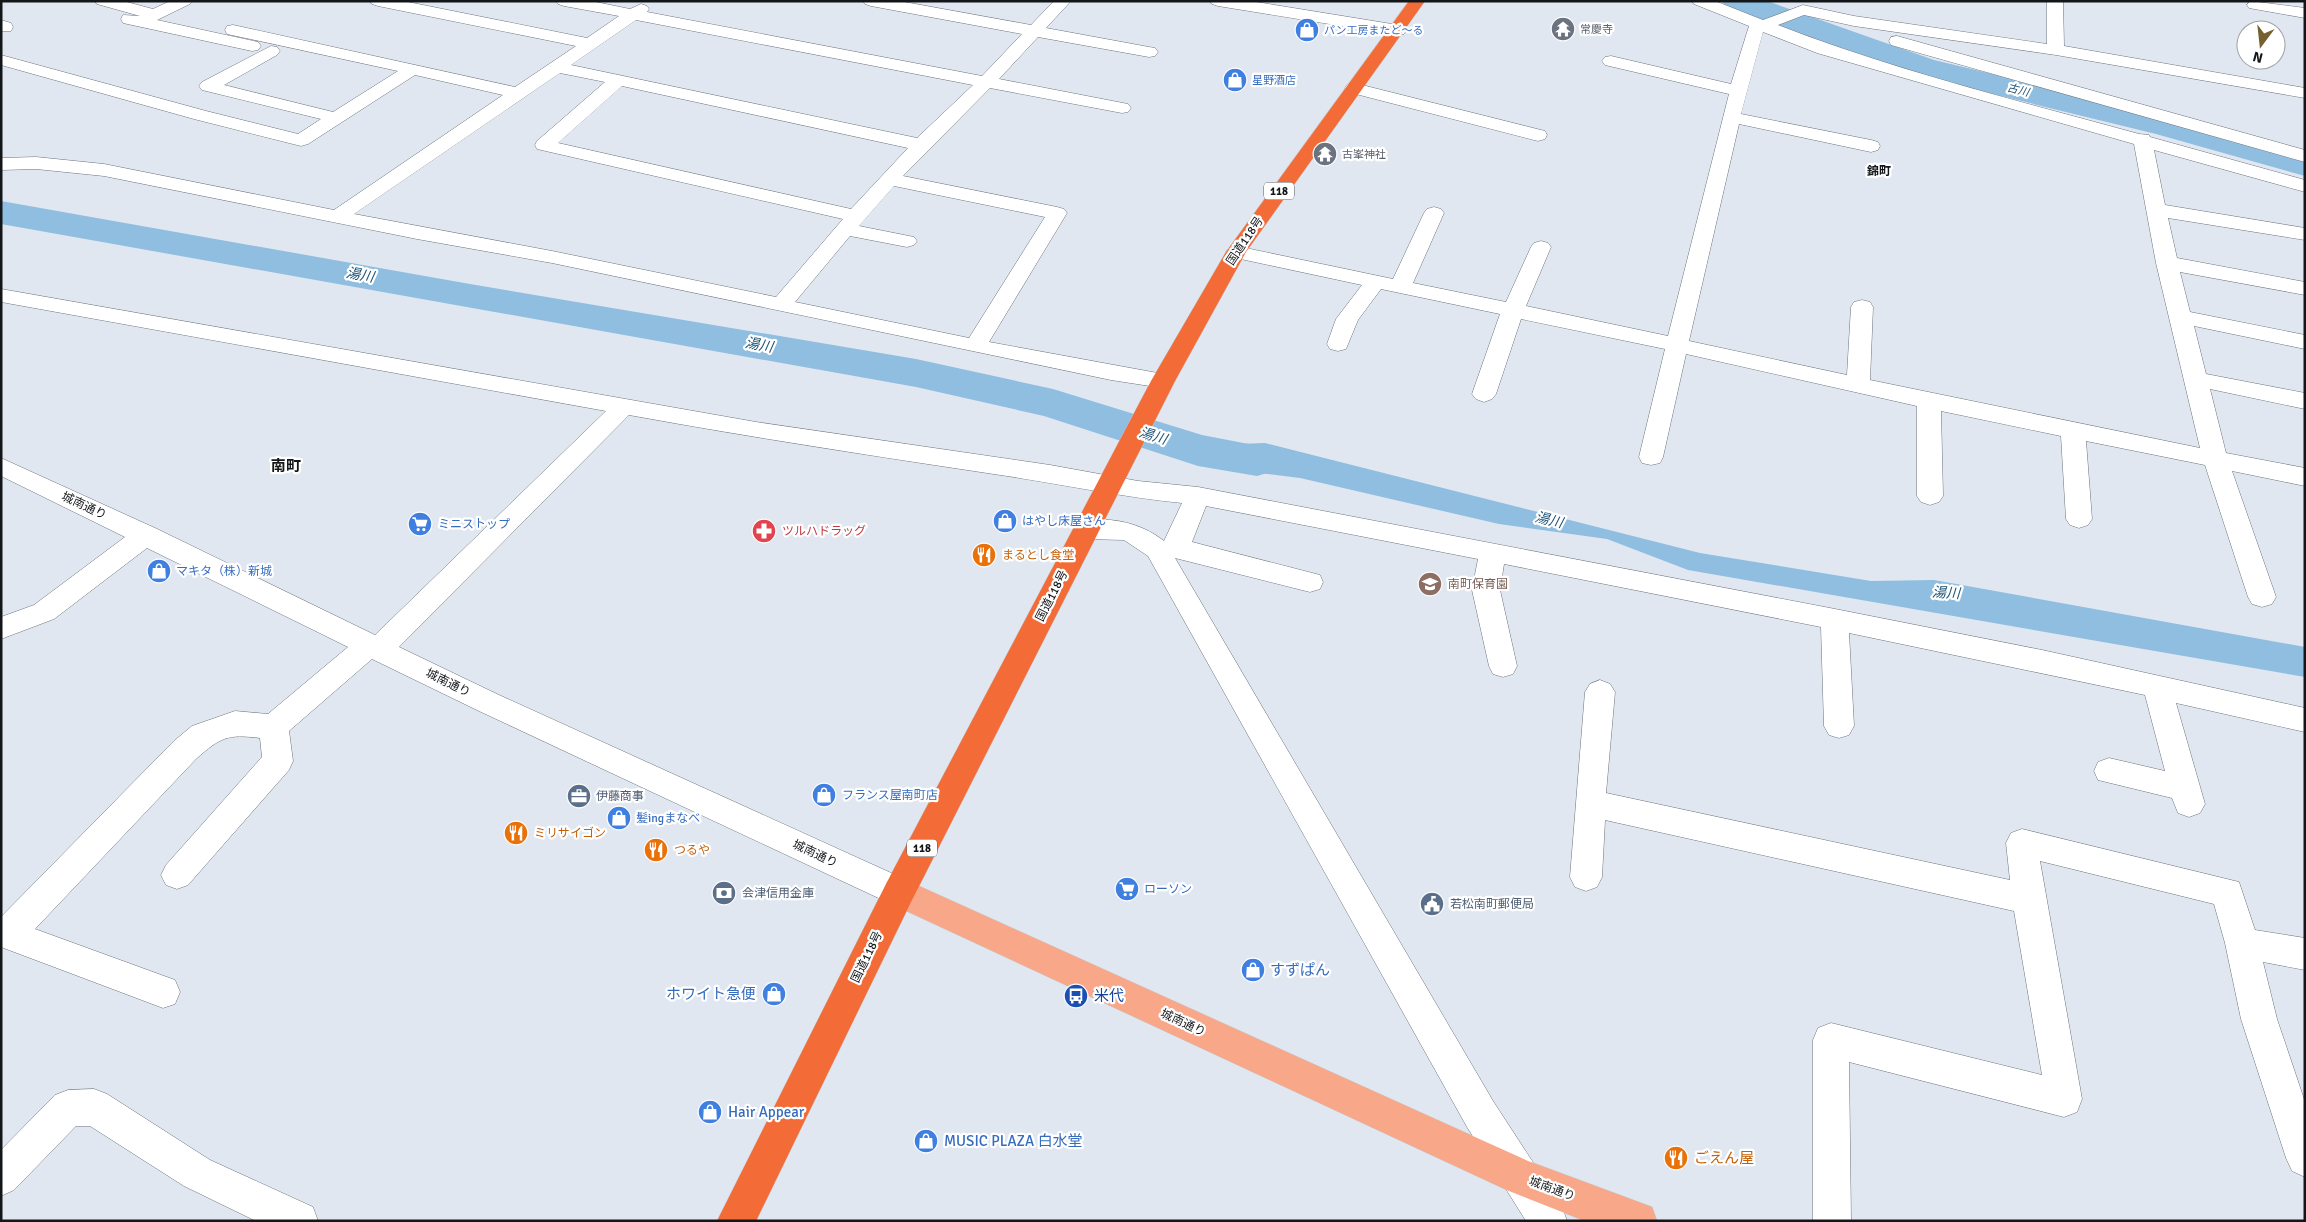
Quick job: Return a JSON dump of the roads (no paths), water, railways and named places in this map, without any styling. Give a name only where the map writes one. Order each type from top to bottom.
[{"type":"highway","name":"国道118号","points":[[736,1221],[899,892],[1160,386],[1236,252],[1313,143],[1398,30],[1417,1]]},
{"type":"main road","name":"城南通り","points":[[899,892],[1522,1178],[1638,1221]]},
{"type":"street","points":[[103,1],[271,51],[312,60]]},
{"type":"street","points":[[135,12],[184,1]]},
{"type":"street","points":[[378,1],[591,44]]},
{"type":"street","points":[[564,1],[1122,108]]},
{"type":"street","points":[[337,217],[653,1]]},
{"type":"street","points":[[871,1],[1148,52]]},
{"type":"street","points":[[781,305],[850,223],[921,145],[985,83],[1063,1]]},
{"type":"street","points":[[1218,1],[1260,5],[1398,30]]},
{"type":"street","points":[[1700,1],[1761,26],[1841,54],[2034,111],[2142,139],[2305,186]]},
{"type":"street","points":[[1780,1],[1858,30],[2018,77],[2305,156]]},
{"type":"street","points":[[2055,1],[2056,50]]},
{"type":"street","points":[[2255,5],[2305,13]]},
{"type":"street","points":[[1651,457],[1731,117],[1756,28],[1804,10],[1854,21],[2056,50],[2305,92]]},
{"type":"street","points":[[233,30],[520,93]]},
{"type":"street","points":[[271,51],[208,86],[337,118]]},
{"type":"street","points":[[1,60],[200,115],[301,140],[412,70]]},
{"type":"street","points":[[1611,61],[1739,90]]},
{"type":"street","points":[[558,67],[921,145]]},
{"type":"street","points":[[618,80],[544,146],[850,223],[907,241]]},
{"type":"street","points":[[1354,88],[1538,135]]},
{"type":"street","points":[[1731,117],[1871,146]]},
{"type":"street","points":[[2142,139],[2167,263],[2214,457],[2262,597]]},
{"type":"street","points":[[1,164],[36,163],[104,170],[337,217],[552,257],[1111,373],[1160,386]]},
{"type":"street","points":[[890,179],[1056,213],[975,346]]},
{"type":"street","points":[[2156,210],[2305,234]]},
{"type":"street","points":[[1400,287],[1434,213]]},
{"type":"street","points":[[1484,394],[1513,310],[1541,246]]},
{"type":"street","points":[[1236,252],[1677,345],[1929,401],[2305,476]]},
{"type":"street","points":[[2167,263],[2305,289]]},
{"type":"street","points":[[1338,344],[1347,319],[1376,282]]},
{"type":"street","points":[[1,295],[756,430],[1111,481],[1198,496],[2042,661],[2305,720]]},
{"type":"street","points":[[1858,385],[1862,307]]},
{"type":"street","points":[[2180,317],[2305,342]]},
{"type":"street","points":[[2195,379],[2305,401]]},
{"type":"street","points":[[1929,401],[1930,496]]},
{"type":"street","points":[[163,992],[4,933],[185,750],[203,735],[235,723],[274,727],[373,647],[624,407]]},
{"type":"street","points":[[2073,430],[2079,519]]},
{"type":"street","name":"城南通り","points":[[1,466],[373,647],[899,892]]},
{"type":"street","points":[[1168,550],[1198,496]]},
{"type":"street","points":[[1086,530],[1126,530],[1168,550],[1189,551],[1310,582]]},
{"type":"street","points":[[1,628],[44,612],[146,535]]},
{"type":"street","points":[[1168,550],[1480,1114],[1548,1221]]},
{"type":"street","points":[[1492,553],[1486,590],[1503,666]]},
{"type":"street","points":[[1835,620],[1839,726]]},
{"type":"street","points":[[2109,771],[2187,796],[2157,687]]},
{"type":"street","points":[[1586,878],[1590,802],[1600,692]]},
{"type":"street","points":[[176,875],[278,761],[274,727]]},
{"type":"street","points":[[1590,802],[2029,900]]},
{"type":"street","points":[[1832,1221],[1831,1040],[2064,1099],[2029,900],[2022,843],[2227,892],[2242,943],[2259,1019],[2305,1158]]},
{"type":"street","points":[[2242,943],[2305,954]]},
{"type":"street","points":[[1,1177],[68,1108],[94,1107],[197,1173],[299,1221]]},
{"type":"water","points":[[1265,443],[1700,553],[1871,581],[1934,580],[2305,647],[2305,677],[1688,570],[1607,539],[1499,524],[1300,478],[1244,471],[1203,460],[1185,446]]},
{"type":"waterway","name":"古川","points":[[1737,1],[1923,67],[2167,126],[2305,165]]},
{"type":"waterway","name":"湯川","points":[[1,212],[916,373],[1053,404],[1198,450],[1257,460]]},
{"type":"place","name":"常慶寺","points":[[1563,29]]},
{"type":"place","name":"パン工房またど～る","points":[[1307,30]]},
{"type":"place","name":"星野酒店","points":[[1235,80]]},
{"type":"place","name":"古峯神社","points":[[1325,154]]},
{"type":"place","name":"はやし床屋さん","points":[[1005,521]]},
{"type":"place","name":"ミニストップ","points":[[420,524]]},
{"type":"place","name":"ツルハドラッグ","points":[[764,531]]},
{"type":"place","name":"まるとし食堂","points":[[984,555]]},
{"type":"place","name":"マキタ（株）新城","points":[[159,571]]},
{"type":"place","name":"南町保育園","points":[[1430,584]]},
{"type":"place","name":"フランス屋南町店","points":[[824,795]]},
{"type":"place","name":"伊藤商事","points":[[579,796]]},
{"type":"place","name":"髪ingまなべ","points":[[619,818]]},
{"type":"place","name":"ミリサイゴン","points":[[516,833]]},
{"type":"place","name":"つるや","points":[[656,850]]},
{"type":"place","name":"ローソン","points":[[1127,889]]},
{"type":"place","name":"会津信用金庫","points":[[724,893]]},
{"type":"place","name":"若松南町郵便局","points":[[1432,904]]},
{"type":"place","name":"すずぱん","points":[[1253,970]]},
{"type":"place","name":"ホワイト急便","points":[[774,994]]},
{"type":"place","name":"米代","points":[[1076,996]]},
{"type":"place","name":"Hair Appear","points":[[710,1112]]},
{"type":"place","name":"MUSIC PLAZA 白水堂","points":[[926,1141]]},
{"type":"place","name":"ごえん屋","points":[[1676,1158]]},
{"type":"district","name":"錦町","points":[[1879,171]]},
{"type":"district","name":"南町","points":[[286,466]]}]
